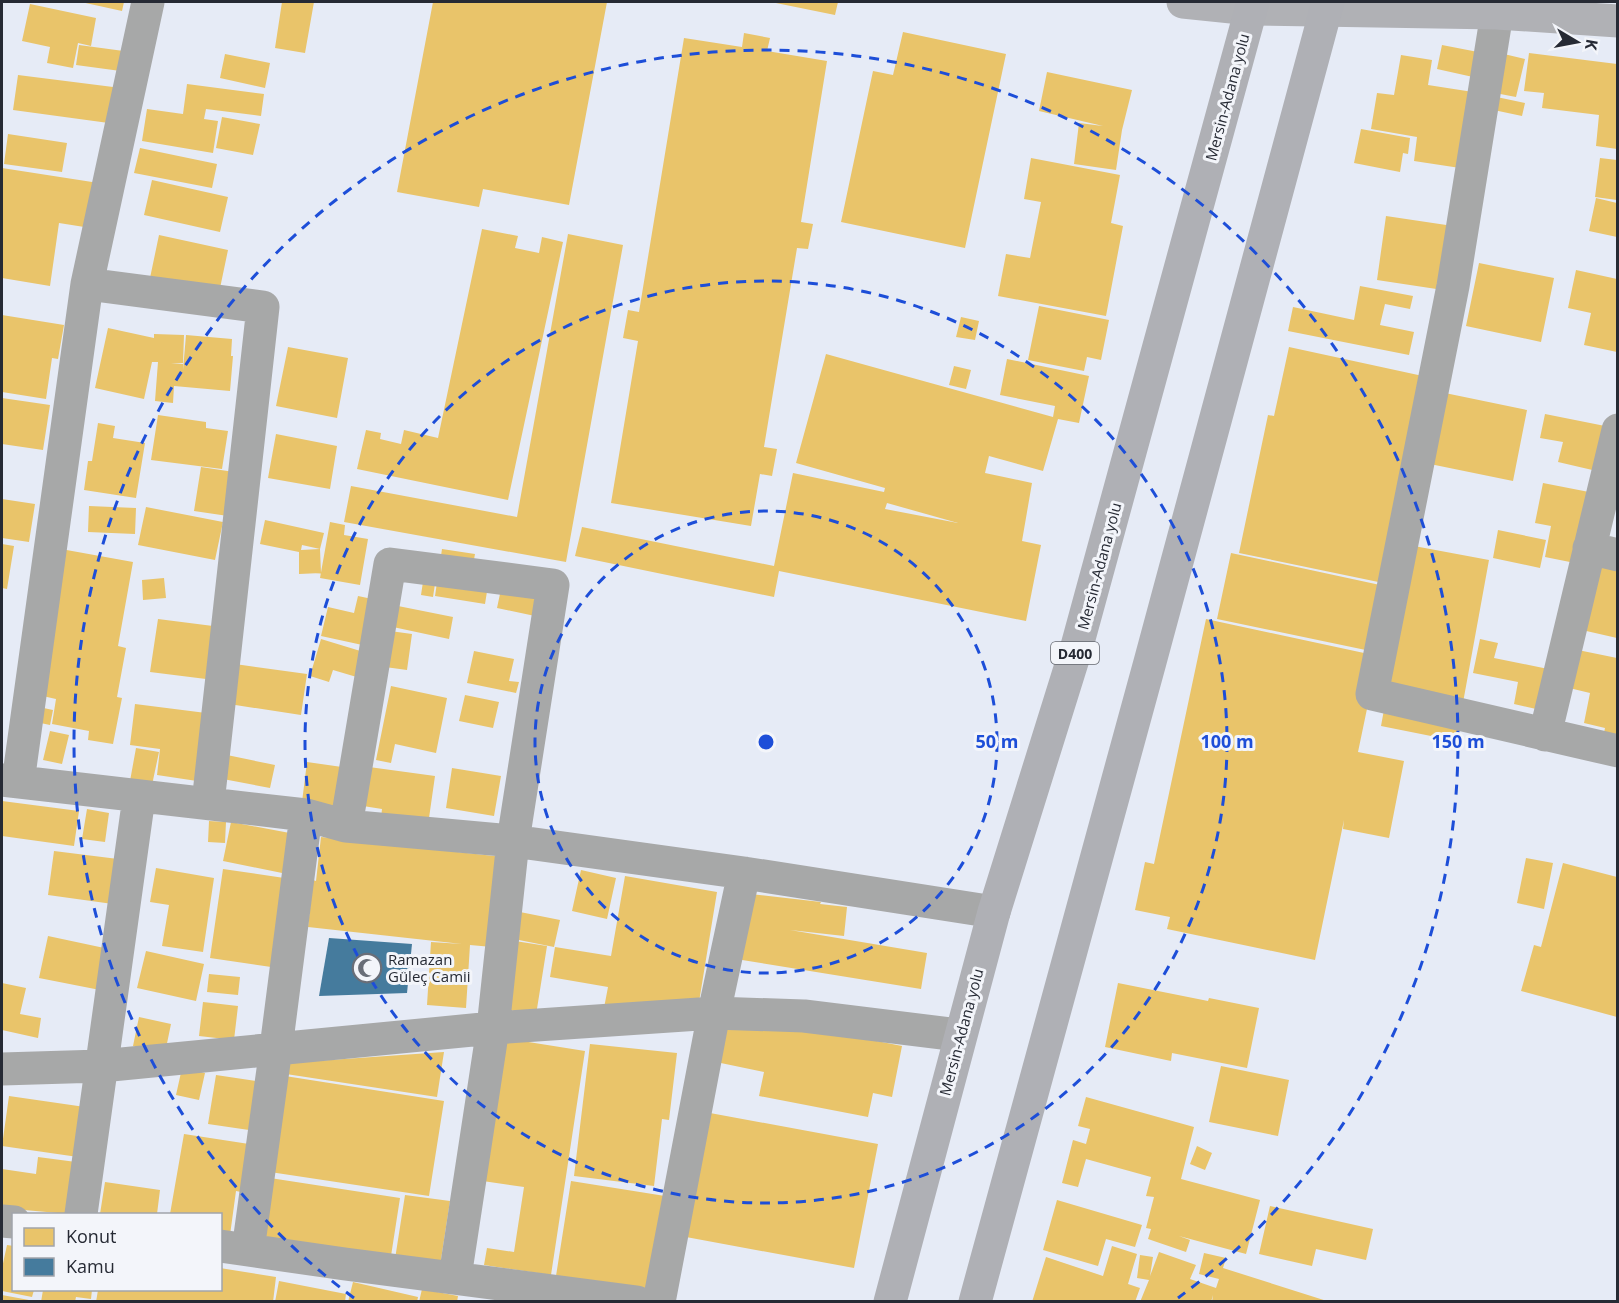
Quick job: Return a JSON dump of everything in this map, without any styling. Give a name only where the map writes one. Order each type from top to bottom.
[{"type":"highway","name":"Mersin-Adana yolu","points":[[890,1302],[959,1035],[994,912],[1077,646],[1252,5]]},
{"type":"highway","points":[[975,1302],[1327,6]]},
{"type":"main road","points":[[1182,2],[1497,13],[1617,21]]},
{"type":"street","points":[[148,2],[87,284],[10,781],[306,815],[346,825],[513,841],[744,873],[994,912]]},
{"type":"street","points":[[1497,13],[1453,286],[1372,694],[1617,751]]},
{"type":"street","points":[[87,284],[263,307],[208,803]]},
{"type":"street","points":[[1545,735],[1603,552],[1617,430]]},
{"type":"street","points":[[346,825],[390,564],[553,585],[513,841],[493,1028],[455,1277]]},
{"type":"street","points":[[81,1213],[139,797]]},
{"type":"street","points":[[306,815],[276,1048],[234,1248],[637,1302]]},
{"type":"street","points":[[659,1302],[714,1014],[744,873]]},
{"type":"street","points":[[2,1069],[101,1066],[493,1028],[714,1014],[804,1016],[959,1035]]},
{"type":"building: Konut","points":[[81,2],[124,2],[122,11]]},
{"type":"building: Konut","points":[[282,2],[314,2],[305,53],[275,48]]},
{"type":"building: Konut","points":[[433,2],[607,2],[569,205],[483,189],[479,207],[397,192]]},
{"type":"building: Konut","points":[[771,2],[838,2],[835,15]]},
{"type":"building: Konut","points":[[30,4],[96,18],[91,46],[78,43],[73,68],[47,63],[50,47],[22,41]]},
{"type":"building: Konut","points":[[903,32],[1006,54],[965,248],[841,222],[873,71],[893,75]]},
{"type":"building: Konut","points":[[744,33],[770,38],[767,51],[827,61],[801,222],[813,224],[808,249],[797,248],[764,447],[777,449],[772,476],[760,474],[751,526],[611,503],[638,341],[623,338],[628,310],[639,312],[684,38],[742,47]]},
{"type":"building: Konut","points":[[79,45],[131,52],[128,72],[76,65]]},
{"type":"building: Konut","points":[[1442,45],[1478,52],[1473,77],[1437,69]]},
{"type":"building: Konut","points":[[1529,53],[1617,64],[1617,149],[1596,146],[1599,115],[1542,108],[1544,93],[1524,91]]},
{"type":"building: Konut","points":[[225,54],[270,63],[265,88],[220,78]]},
{"type":"building: Konut","points":[[1504,54],[1525,59],[1516,97],[1495,93]]},
{"type":"building: Konut","points":[[1401,55],[1432,60],[1428,85],[1473,92],[1460,168],[1414,161],[1417,137],[1371,129],[1377,93],[1394,95]]},
{"type":"building: Konut","points":[[1047,72],[1132,90],[1122,130],[1116,170],[1074,164],[1079,123],[1103,126],[1039,111]]},
{"type":"building: Konut","points":[[18,75],[121,88],[116,124],[13,110]]},
{"type":"building: Konut","points":[[187,84],[264,94],[261,116],[206,109],[204,119],[218,121],[213,153],[142,141],[147,109],[183,114]]},
{"type":"building: Konut","points":[[1492,96],[1525,103],[1522,116],[1489,109]]},
{"type":"building: Konut","points":[[222,117],[260,124],[253,155],[216,148]]},
{"type":"building: Konut","points":[[1361,129],[1410,138],[1408,154],[1403,153],[1400,172],[1354,163]]},
{"type":"building: Konut","points":[[8,134],[67,143],[62,172],[4,164]]},
{"type":"building: Konut","points":[[140,148],[217,164],[212,188],[134,173]]},
{"type":"building: Konut","points":[[1031,158],[1120,175],[1111,223],[1123,226],[1106,316],[998,296],[1006,254],[1030,258],[1041,202],[1024,199]]},
{"type":"building: Konut","points":[[1600,158],[1617,160],[1617,200],[1595,197]]},
{"type":"building: Konut","points":[[2,168],[105,184],[97,229],[59,223],[50,286],[2,278]]},
{"type":"building: Konut","points":[[152,180],[228,197],[220,232],[144,215]]},
{"type":"building: Konut","points":[[1596,198],[1617,203],[1617,237],[1589,231]]},
{"type":"building: Konut","points":[[1386,216],[1453,226],[1443,290],[1377,280]]},
{"type":"building: Konut","points":[[482,229],[518,236],[515,248],[539,253],[542,237],[563,242],[508,500],[357,469],[366,430],[381,433],[380,439],[401,444],[404,430],[438,438]]},
{"type":"building: Konut","points":[[568,234],[623,245],[566,562],[344,522],[351,486],[517,517]]},
{"type":"building: Konut","points":[[159,235],[228,250],[219,293],[150,278]]},
{"type":"building: Konut","points":[[1479,263],[1554,278],[1541,342],[1466,326]]},
{"type":"building: Konut","points":[[1576,270],[1617,279],[1617,352],[1584,345],[1591,313],[1568,308]]},
{"type":"building: Konut","points":[[1360,286],[1413,296],[1410,309],[1385,304],[1380,325],[1414,332],[1409,355],[1288,331],[1293,307],[1354,320]]},
{"type":"building: Konut","points":[[1039,306],[1109,320],[1101,360],[1087,357],[1084,371],[1028,360]]},
{"type":"building: Konut","points":[[2,315],[64,325],[58,359],[52,358],[46,399],[2,392]]},
{"type":"building: Konut","points":[[961,317],[979,321],[975,340],[956,337]]},
{"type":"building: Konut","points":[[108,328],[154,338],[154,334],[184,335],[183,363],[171,363],[183,364],[183,370],[186,335],[232,339],[230,391],[174,386],[173,403],[155,401],[158,362],[152,362],[144,399],[95,388]]},
{"type":"building: Konut","points":[[288,347],[348,358],[337,418],[276,406]]},
{"type":"building: Konut","points":[[1289,347],[1432,378],[1388,584],[1239,553],[1268,415],[1274,416]]},
{"type":"building: Konut","points":[[826,354],[1053,417],[1055,406],[1000,395],[1007,359],[1089,376],[1079,423],[1058,419],[1043,471],[989,456],[985,473],[1032,483],[1022,541],[1041,545],[1026,621],[779,571],[774,597],[575,556],[582,527],[774,566],[793,473],[884,492],[885,488],[796,463]],"holes":[[[887,503],[958,523],[885,509]]]},
{"type":"building: Konut","points":[[954,366],[971,370],[966,389],[949,385]]},
{"type":"building: Konut","points":[[1445,393],[1527,410],[1513,481],[1430,464]]},
{"type":"building: Konut","points":[[2,398],[50,405],[43,450],[2,444]]},
{"type":"building: Konut","points":[[1545,414],[1610,427],[1601,472],[1558,462],[1563,442],[1540,438]]},
{"type":"building: Konut","points":[[158,415],[206,422],[206,428],[228,431],[222,469],[151,460]]},
{"type":"building: Konut","points":[[98,423],[115,426],[113,438],[145,443],[136,498],[84,490],[88,461],[92,461]]},
{"type":"building: Konut","points":[[276,434],[337,446],[330,489],[268,478]]},
{"type":"building: Konut","points":[[201,467],[234,472],[228,516],[194,511]]},
{"type":"building: Konut","points":[[1543,483],[1589,492],[1575,563],[1545,557],[1551,526],[1535,523]]},
{"type":"building: Konut","points":[[2,499],[35,504],[29,542],[2,538]]},
{"type":"building: Konut","points":[[89,506],[136,508],[135,534],[88,532]]},
{"type":"building: Konut","points":[[146,507],[223,522],[215,560],[138,545]]},
{"type":"building: Konut","points":[[265,520],[324,533],[320,549],[321,573],[299,574],[299,552],[260,544]],"holes":[[[302,545],[320,549],[301,550]]]},
{"type":"building: Konut","points":[[330,522],[345,525],[344,535],[368,539],[360,585],[320,578]]},
{"type":"building: Konut","points":[[1498,530],[1546,540],[1540,568],[1493,558]]},
{"type":"building: Konut","points":[[2,544],[14,546],[7,589],[2,588]]},
{"type":"building: Konut","points":[[1414,546],[1489,560],[1456,741],[1381,726]]},
{"type":"building: Konut","points":[[61,549],[133,562],[118,646],[126,648],[117,697],[122,698],[113,744],[88,740],[89,731],[52,724],[56,699],[38,695]]},
{"type":"building: Konut","points":[[442,549],[475,554],[471,576],[489,579],[485,604],[435,596]]},
{"type":"building: Konut","points":[[1231,553],[1394,588],[1380,653],[1217,619]]},
{"type":"building: Konut","points":[[426,562],[438,564],[433,597],[421,595]]},
{"type":"building: Konut","points":[[1596,565],[1617,569],[1617,638],[1582,630]]},
{"type":"building: Konut","points":[[504,575],[542,584],[535,616],[497,608]]},
{"type":"building: Konut","points":[[164,578],[166,598],[143,600],[142,580]]},
{"type":"building: Konut","points":[[358,596],[377,600],[367,646],[321,636],[328,607],[354,613]]},
{"type":"building: Konut","points":[[398,606],[453,617],[449,639],[393,627]]},
{"type":"building: Konut","points":[[158,619],[213,626],[206,679],[150,672]]},
{"type":"building: Konut","points":[[1206,619],[1378,656],[1358,752],[1404,761],[1389,838],[1343,829],[1344,820],[1315,960],[1167,929],[1170,917],[1135,910],[1145,862],[1154,864]]},
{"type":"building: Konut","points":[[390,631],[412,634],[407,670],[385,667]]},
{"type":"building: Konut","points":[[321,639],[367,653],[360,678],[333,670],[329,682],[310,676]]},
{"type":"building: Konut","points":[[1480,639],[1498,643],[1494,658],[1553,670],[1545,711],[1514,704],[1518,682],[1473,673]]},
{"type":"building: Konut","points":[[1573,649],[1617,658],[1617,760],[1599,756],[1605,728],[1584,723],[1590,693],[1565,687]]},
{"type":"building: Konut","points":[[474,651],[514,659],[509,681],[519,682],[516,693],[467,683]]},
{"type":"building: Konut","points":[[235,664],[307,674],[301,715],[229,704]]},
{"type":"building: Konut","points":[[391,686],[447,698],[436,753],[395,744],[391,763],[376,760]]},
{"type":"building: Konut","points":[[465,695],[499,702],[493,728],[459,721]]},
{"type":"building: Konut","points":[[135,704],[206,713],[197,781],[157,775],[160,749],[130,745]]},
{"type":"building: Konut","points":[[34,706],[53,710],[50,725],[31,721]]},
{"type":"building: Konut","points":[[50,731],[69,735],[62,764],[43,760]]},
{"type":"building: Konut","points":[[136,748],[159,752],[152,785],[130,781]]},
{"type":"building: Konut","points":[[227,755],[275,765],[270,788],[223,779]]},
{"type":"building: Konut","points":[[307,762],[342,767],[337,807],[302,802]]},
{"type":"building: Konut","points":[[369,767],[435,776],[428,825],[381,818],[382,809],[363,806]]},
{"type":"building: Konut","points":[[452,768],[501,776],[494,816],[446,808]]},
{"type":"building: Konut","points":[[2,801],[79,811],[74,846],[2,836]]},
{"type":"building: Konut","points":[[87,809],[109,813],[105,842],[82,839]]},
{"type":"building: Konut","points":[[209,821],[226,822],[225,843],[208,842]]},
{"type":"building: Konut","points":[[231,822],[295,834],[287,874],[223,861]]},
{"type":"building: Konut","points":[[321,837],[503,857],[492,947],[470,945],[466,1008],[427,1005],[431,942],[462,944],[308,927]]},
{"type":"building: Konut","points":[[54,851],[126,860],[120,905],[48,895]]},
{"type":"building: Konut","points":[[1526,858],[1553,863],[1544,909],[1517,903]]},
{"type":"building: Konut","points":[[1563,863],[1617,877],[1617,1017],[1521,991],[1534,945],[1541,947]]},
{"type":"building: Konut","points":[[156,868],[214,878],[203,952],[162,946],[169,905],[150,902]]},
{"type":"building: Konut","points":[[223,869],[291,879],[278,968],[210,958]]},
{"type":"building: Konut","points":[[581,870],[616,878],[607,919],[572,911]]},
{"type":"building: Konut","points":[[625,876],[717,892],[699,1002],[604,1008],[608,987],[550,977],[555,947],[611,956]]},
{"type":"building: Konut","points":[[750,894],[847,907],[844,936],[790,930],[927,953],[921,989],[736,959]]},
{"type":"building: Konut","points":[[520,912],[560,920],[554,947],[514,939]]},
{"type":"building: Konut","points":[[48,936],[109,949],[100,990],[39,978]]},
{"type":"building: Konut","points":[[515,941],[547,946],[536,1015],[504,1009]]},
{"type":"building: Konut","points":[[146,951],[204,964],[196,1001],[137,988]]},
{"type":"building: Konut","points":[[209,974],[240,977],[238,995],[207,992]]},
{"type":"building: Konut","points":[[2,983],[26,988],[20,1014],[41,1018],[38,1038],[2,1030]]},
{"type":"building: Konut","points":[[1118,983],[1208,1001],[1209,998],[1259,1008],[1247,1068],[1172,1053],[1171,1061],[1105,1047]]},
{"type":"building: Konut","points":[[203,1002],[238,1006],[234,1040],[199,1036]]},
{"type":"building: Konut","points":[[726,1011],[902,1046],[892,1097],[873,1093],[868,1117],[759,1096],[764,1072],[716,1062]]},
{"type":"building: Konut","points":[[139,1017],[171,1024],[165,1053],[133,1046]]},
{"type":"building: Konut","points":[[491,1036],[585,1051],[551,1275],[484,1265],[487,1248],[514,1252],[524,1187],[469,1179]]},
{"type":"building: Konut","points":[[590,1044],[677,1053],[669,1120],[662,1119],[654,1186],[574,1176]]},
{"type":"building: Konut","points":[[444,1052],[437,1097],[286,1074],[287,1063]]},
{"type":"building: Konut","points":[[1221,1066],[1289,1080],[1278,1136],[1209,1122]]},
{"type":"building: Konut","points":[[182,1068],[205,1073],[199,1100],[176,1095]]},
{"type":"building: Konut","points":[[216,1075],[256,1081],[249,1130],[208,1124]]},
{"type":"building: Konut","points":[[285,1076],[444,1101],[429,1196],[270,1172]]},
{"type":"building: Konut","points":[[9,1096],[85,1107],[78,1157],[2,1146]]},
{"type":"building: Konut","points":[[1086,1097],[1194,1127],[1181,1179],[1260,1200],[1246,1254],[1179,1236],[1190,1240],[1186,1252],[1148,1239],[1151,1229],[1146,1228],[1154,1197],[1146,1196],[1151,1177],[1086,1159],[1078,1187],[1062,1183],[1073,1140],[1086,1144],[1090,1129],[1078,1126]]},
{"type":"building: Konut","points":[[710,1113],[878,1144],[854,1268],[686,1237]]},
{"type":"building: Konut","points":[[184,1134],[249,1144],[241,1192],[236,1191],[230,1235],[222,1233],[222,1213],[170,1213]]},
{"type":"building: Konut","points":[[1197,1146],[1212,1153],[1205,1170],[1190,1164]]},
{"type":"building: Konut","points":[[38,1157],[76,1162],[69,1213],[2,1208],[2,1169],[36,1174]]},
{"type":"building: Konut","points":[[270,1178],[400,1198],[391,1256],[261,1236]]},
{"type":"building: Konut","points":[[571,1181],[665,1196],[651,1291],[556,1276]]},
{"type":"building: Konut","points":[[105,1182],[160,1190],[157,1213],[100,1213]]},
{"type":"building: Konut","points":[[405,1195],[450,1201],[440,1266],[395,1259]]},
{"type":"building: Konut","points":[[1057,1200],[1142,1225],[1135,1247],[1106,1239],[1098,1266],[1043,1250]]},
{"type":"building: Konut","points":[[1270,1206],[1373,1229],[1366,1260],[1316,1249],[1312,1266],[1259,1254]]},
{"type":"building: Konut","points":[[7,1245],[12,1246],[12,1291],[34,1291],[32,1297],[2,1291],[2,1268]]},
{"type":"building: Konut","points":[[1112,1246],[1137,1254],[1128,1284],[1140,1288],[1135,1302],[1032,1302],[1046,1257],[1103,1276]]},
{"type":"building: Konut","points":[[1159,1252],[1196,1265],[1190,1279],[1216,1288],[1219,1279],[1199,1274],[1204,1253],[1226,1258],[1223,1268],[1330,1302],[1212,1302],[1213,1295],[1211,1302],[1140,1302],[1149,1280],[1137,1278],[1140,1255],[1153,1257],[1150,1276]]},
{"type":"building: Konut","points":[[222,1268],[276,1277],[273,1302],[96,1302],[98,1291],[222,1291]]},
{"type":"building: Konut","points":[[279,1281],[346,1294],[345,1302],[275,1302]]},
{"type":"building: Konut","points":[[353,1282],[418,1297],[417,1302],[348,1302]]},
{"type":"building: Konut","points":[[422,1289],[458,1296],[457,1302],[419,1302]]},
{"type":"building: Konut","points":[[43,1291],[92,1291],[91,1299],[76,1297],[75,1302],[41,1302]]},
{"type":"building: Konut","points":[[2,1295],[29,1300],[29,1302],[2,1302]]},
{"type":"building: Kamu","name":"Ramazan Güleç Camii","points":[[329,938],[412,944],[407,993],[319,996]]},
{"type":"place","name":"Ramazan Güleç Camii","points":[[367,968]]}]
